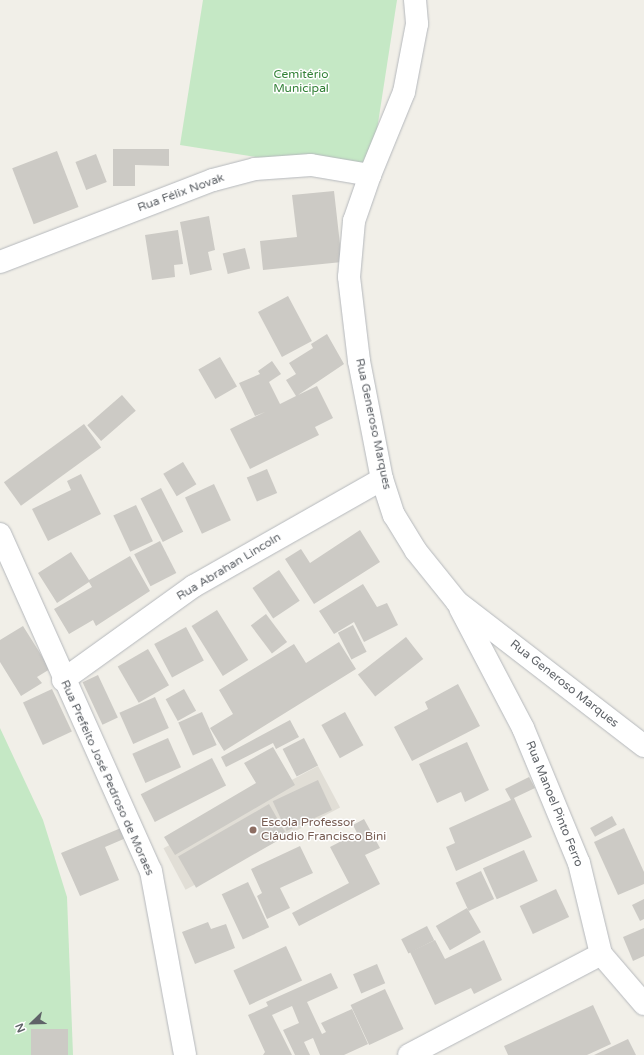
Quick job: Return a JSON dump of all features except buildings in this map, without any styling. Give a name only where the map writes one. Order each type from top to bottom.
[{"type":"street","name":"Rua Generoso Marques","points":[[415,0],[417,24],[404,92],[370,175],[354,221],[349,278],[359,361],[382,479],[398,521],[416,551],[457,602],[644,746]]},
{"type":"street","name":"Rua Félix Novak","points":[[0,262],[213,180],[255,169],[311,165],[370,175]]},
{"type":"street","name":"Rua Abrahan Lincoln","points":[[63,680],[194,586],[382,479]]},
{"type":"street","name":"Rua Prefeito José Pedroso de Moraes","points":[[0,534],[63,680],[151,871],[185,1055]]},
{"type":"street","name":"Rua Manoel Pinto Ferro","points":[[457,602],[523,728],[576,856],[601,954],[644,1004]]},
{"type":"street","points":[[409,1055],[432,1049],[601,954]]},
{"type":"shaded area","name":"Escola Professor Cláudio Francisco Bini","points":[[318,766],[340,807],[186,890],[163,848]]},
{"type":"green space","name":"Cemitério Municipal","points":[[203,0],[397,0],[370,175],[180,145]]},
{"type":"green space","points":[[0,728],[43,820],[67,897],[73,1055],[0,1055]]},
{"type":"place","name":"Escola Professor Cláudio Francisco Bini","points":[[253,830]]}]
